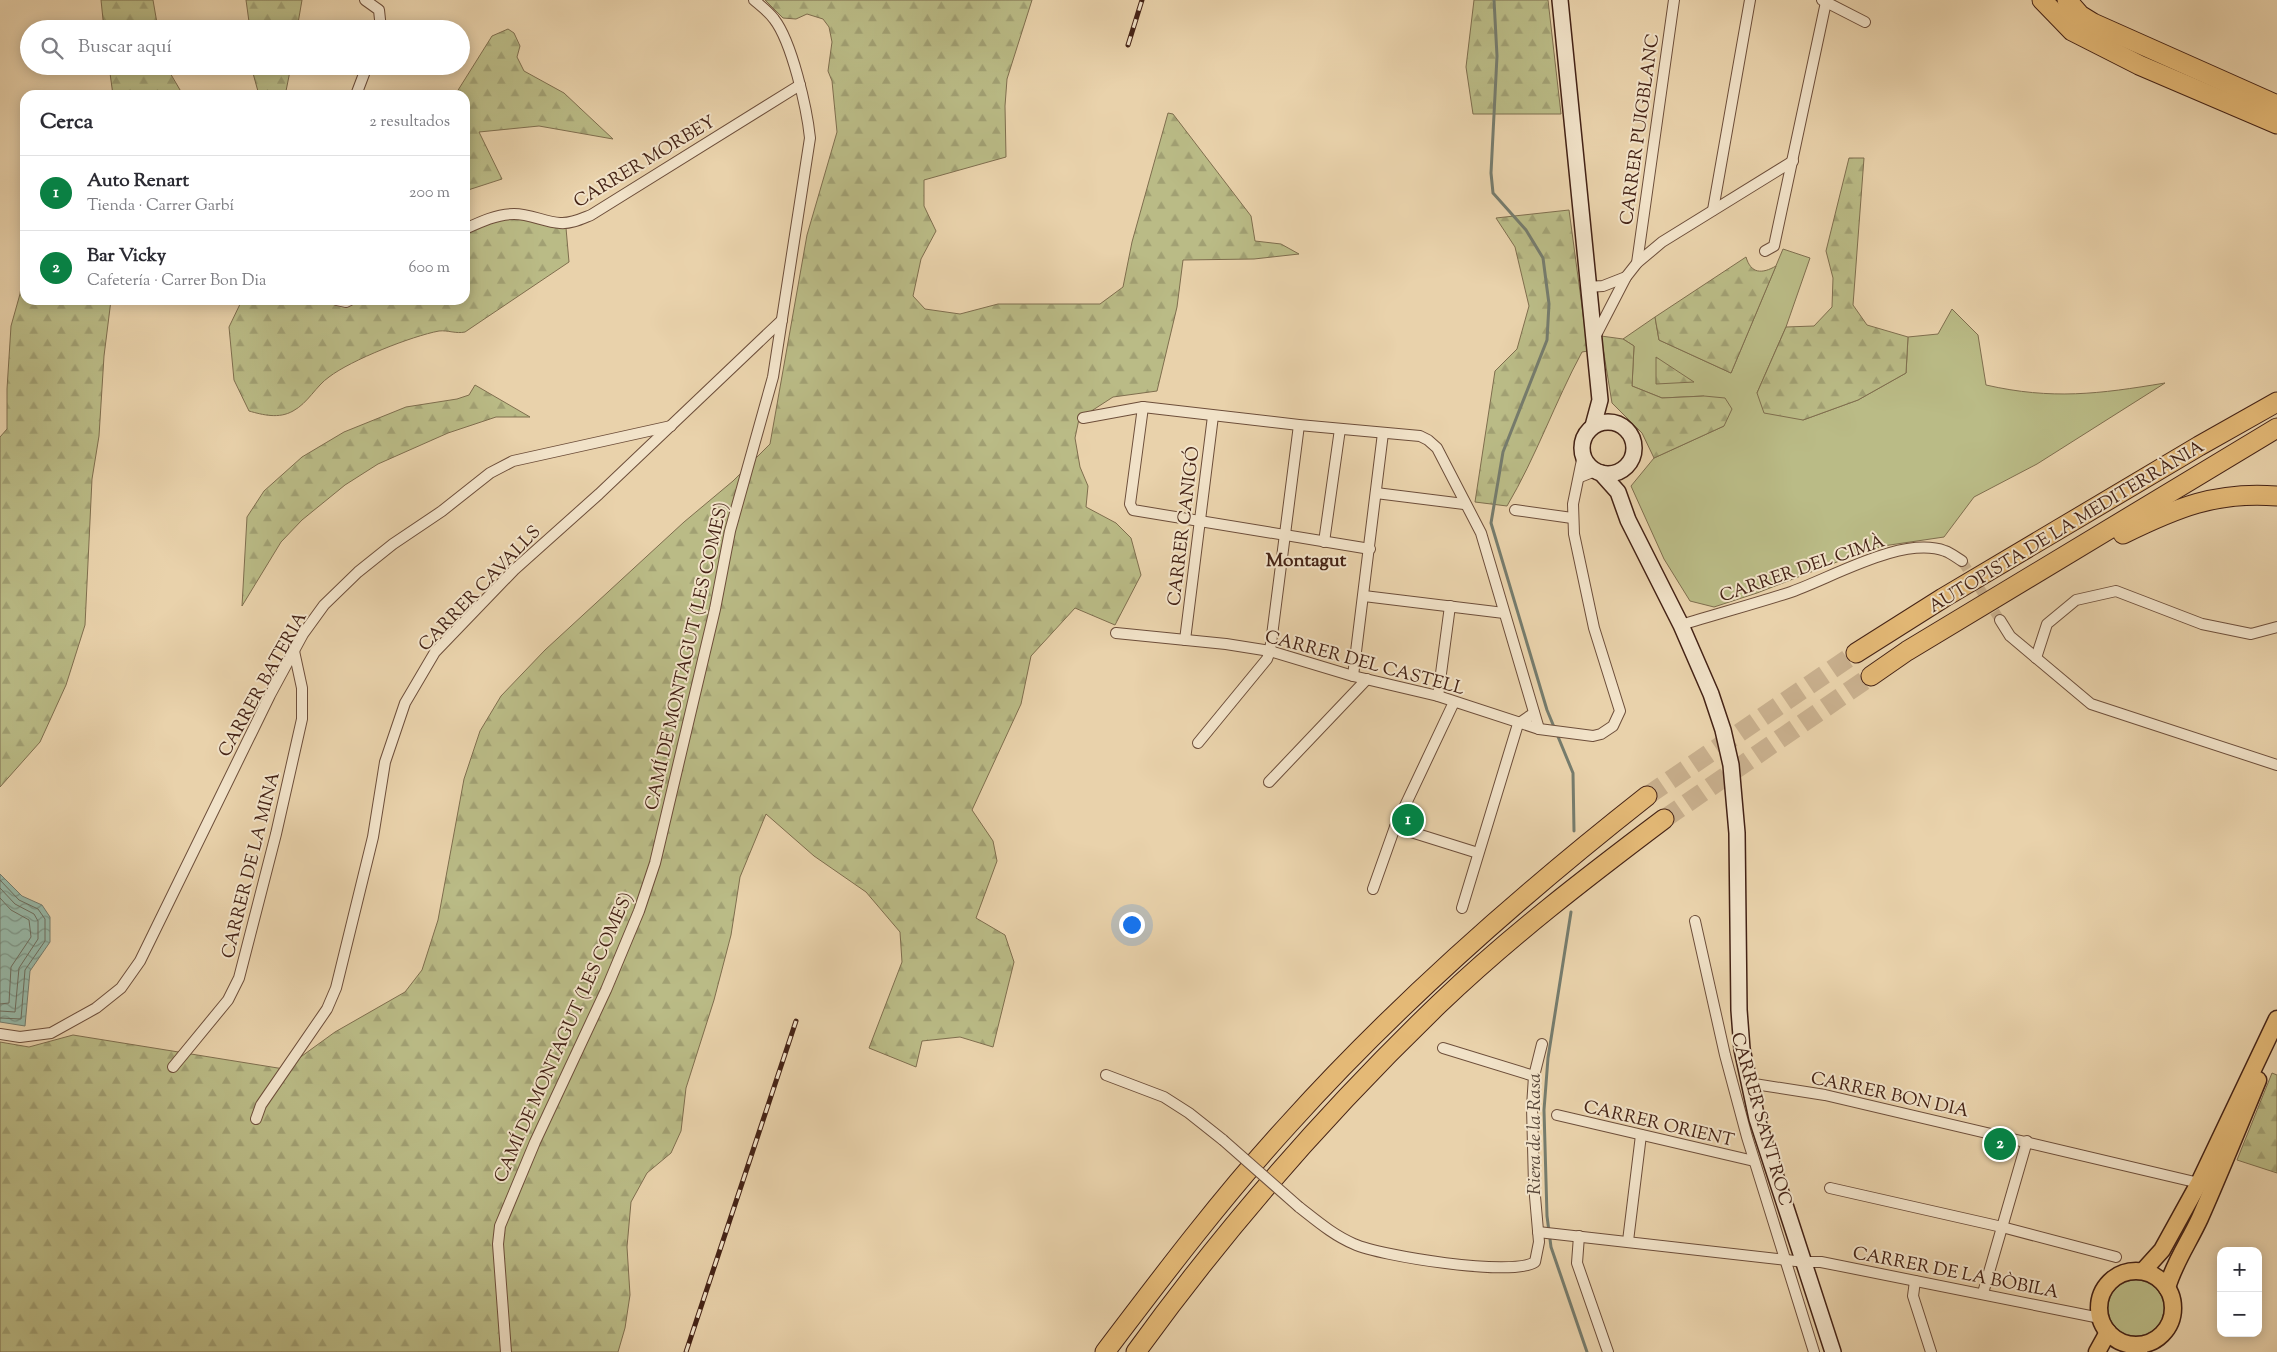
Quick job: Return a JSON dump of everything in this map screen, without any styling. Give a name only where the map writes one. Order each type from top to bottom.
[{"type":"highway","points":[[2042,0],[2072,31],[2139,65],[2277,124]]},
{"type":"highway","points":[[2053,0],[2088,38]]},
{"type":"highway","points":[[2067,0],[2080,15],[2082,9]]},
{"type":"highway","points":[[2082,9],[2093,23],[2277,105]]},
{"type":"highway","points":[[2199,446],[2277,390]]},
{"type":"highway","name":"AUTOPISTA DE LA MEDITERRÀNIA","points":[[1856,653],[1943,598],[2199,446],[2277,402]]},
{"type":"highway","name":"AUTOPISTA DE LA MEDITERRÀNIA","points":[[1871,676],[1926,640],[2277,428]]},
{"type":"highway","points":[[1926,640],[2089,550],[2177,508],[2225,496],[2277,496]]},
{"type":"highway","points":[[1105,1352],[1176,1256],[1244,1174],[1368,1041],[1422,988],[1545,878],[1647,796]]},
{"type":"highway","points":[[1136,1352],[1196,1269],[1264,1188],[1360,1084],[1440,1004],[1492,958],[1600,866],[1664,818]]},
{"type":"main road","points":[[2143,1271],[2162,1250],[2199,1183],[2277,1019]]},
{"type":"main road","points":[[2168,1288],[2177,1260],[2194,1232],[2263,1068],[2277,1042]]},
{"type":"main road","points":[[2143,1271],[2157,1277],[2168,1288],[2173,1305],[2172,1316],[2168,1327],[2158,1337],[2140,1349],[2111,1336],[2100,1299],[2107,1284],[2124,1273],[2143,1271]]},
{"type":"main road","points":[[2097,1352],[2111,1336]]},
{"type":"street","points":[[365,0],[379,10],[381,20]]},
{"type":"street","name":"CAMÍ DE MONTAGUT (LES COMES)","points":[[506,1352],[498,1244],[500,1226],[535,1142],[606,990],[639,911],[649,879],[715,609],[730,531],[773,377],[810,138],[808,112],[800,84],[775,20],[754,0]]},
{"type":"street","points":[[1515,510],[1572,518],[1573,504],[1580,477],[1582,441],[1593,426],[1600,400],[1587,286],[1560,0]]},
{"type":"street","name":"CARRER PUIGBLANC","points":[[1637,263],[1674,0]]},
{"type":"street","points":[[1714,210],[1750,0]]},
{"type":"street","points":[[1765,251],[1774,246],[1793,161],[1824,1],[1865,22]]},
{"type":"street","points":[[358,90],[364,75]]},
{"type":"street","name":"CARRER MORBEY","points":[[470,227],[490,218],[512,214],[536,216],[560,223],[573,222],[591,215],[800,84]]},
{"type":"street","points":[[1593,340],[1626,277],[1637,263],[1662,242],[1793,161]]},
{"type":"street","points":[[1587,286],[1603,286],[1626,277]]},
{"type":"street","name":"CARRER CAVALLS","points":[[256,1119],[261,1105],[327,1009],[336,988],[373,837],[384,766],[405,703],[435,652],[514,570],[672,426],[782,320]]},
{"type":"street","points":[[1600,400],[1606,411],[1618,424],[1628,431],[1634,444],[1633,457],[1625,468],[1618,492]]},
{"type":"street","points":[[1143,407],[1130,504],[1133,510],[1370,549]]},
{"type":"street","points":[[1083,418],[1143,407],[1213,416],[1420,436],[1428,440],[1437,448],[1464,504],[1481,533],[1534,713],[1544,730]]},
{"type":"street","name":"CARRER CANIGÓ","points":[[1185,640],[1213,416]]},
{"type":"street","points":[[1593,426],[1603,422],[1618,424]]},
{"type":"street","points":[[1198,744],[1268,659],[1299,425]]},
{"type":"street","name":"CARRER BATERIA","points":[[0,1034],[20,1037],[51,1033],[96,1008],[121,988],[140,961],[294,651],[324,605],[358,572],[393,544],[442,511],[490,472],[513,461],[672,426]]},
{"type":"street","points":[[1324,542],[1340,429]]},
{"type":"street","points":[[1353,676],[1383,433]]},
{"type":"street","points":[[1582,455],[1586,462],[1618,492],[1628,520],[1681,625],[1711,694],[1723,730],[1734,797],[1737,833],[1739,1010],[1742,1049],[1748,1083],[1760,1128],[1833,1352]]},
{"type":"street","points":[[1580,477],[1598,472],[1612,474],[1625,468]]},
{"type":"street","points":[[1376,494],[1464,504]]},
{"type":"street","name":"CARRER DEL CASTELL","points":[[1116,633],[1270,651],[1353,676],[1438,696],[1518,724],[1544,730],[1593,736],[1602,734],[1609,730],[1620,716],[1619,705],[1594,628],[1577,551],[1572,518]]},
{"type":"street","name":"CARRER DEL CIMÀ","points":[[1681,625],[1790,592],[1876,556],[1920,548],[1946,551],[1962,561]]},
{"type":"street","points":[[2036,658],[2047,624],[2061,612],[2076,600],[2116,591],[2202,624],[2250,634],[2277,627]]},
{"type":"street","points":[[1364,596],[1504,613]]},
{"type":"street","points":[[1438,696],[1450,606]]},
{"type":"street","points":[[2000,620],[2010,636],[2091,704],[2277,765]]},
{"type":"street","name":"CARRER DE LA MINA","points":[[173,1066],[228,1000],[239,978],[276,834],[302,719],[302,688],[294,651]]},
{"type":"street","points":[[1269,782],[1367,679]]},
{"type":"street","points":[[1373,889],[1395,828],[1454,702]]},
{"type":"street","points":[[1462,908],[1518,724],[1534,713]]},
{"type":"street","points":[[1395,828],[1478,853]]},
{"type":"street","name":"CARRER SANT ROC","points":[[1695,921],[1725,1055],[1754,1161],[1787,1260],[1787,1270],[1814,1352]]},
{"type":"street","points":[[1106,1075],[1164,1097],[1190,1113],[1332,1233],[1355,1245],[1382,1254],[1489,1267],[1528,1267],[1535,1262],[1539,1242],[1534,1185],[1534,1076],[1542,1044]]},
{"type":"street","points":[[1443,1048],[1534,1076]]},
{"type":"street","name":"CARRER BON DIA","points":[[1748,1083],[1825,1095],[2199,1183]]},
{"type":"street","name":"CARRER ORIENT","points":[[1557,1115],[1754,1161]]},
{"type":"street","points":[[1628,1241],[1641,1135]]},
{"type":"street","points":[[1983,1293],[2027,1141]]},
{"type":"street","points":[[1830,1188],[2002,1227],[2116,1257]]},
{"type":"street","name":"CARRER DE LA BÒBILA","points":[[1538,1232],[1804,1262],[1821,1262],[1983,1293],[2111,1336]]},
{"type":"street","points":[[1579,1236],[1577,1263],[1608,1352]]},
{"type":"street","points":[[1915,1281],[1914,1296],[1932,1352]]},
{"type":"green space","points":[[101,0],[153,0],[156,20],[103,20]]},
{"type":"green space","points":[[246,0],[302,0],[299,20],[249,20]]},
{"type":"green space","points":[[765,0],[1032,0],[1007,79],[1005,106],[1006,157],[924,180],[924,206],[936,231],[921,259],[913,296],[925,309],[960,314],[998,304],[1100,304],[1123,287],[1132,242],[1168,113],[1173,114],[1251,216],[1255,241],[1281,244],[1299,254],[1254,259],[1183,260],[1177,307],[1157,391],[1113,397],[1079,419],[1075,438],[1080,467],[1088,486],[1086,507],[1116,523],[1131,538],[1141,575],[1115,625],[1075,608],[1031,656],[1021,704],[972,810],[993,841],[997,861],[976,918],[1005,935],[1014,962],[993,1047],[960,1037],[922,1041],[916,1067],[869,1048],[902,962],[900,932],[866,892],[814,856],[766,814],[740,877],[731,935],[714,1000],[686,1088],[681,1131],[671,1153],[647,1173],[631,1202],[627,1247],[630,1295],[625,1328],[618,1352],[0,1352],[0,1042],[29,1047],[73,1035],[284,1069],[335,1032],[405,992],[422,970],[438,920],[464,779],[480,731],[501,696],[545,650],[684,522],[733,481],[770,444],[807,235],[837,132],[832,81],[828,71],[832,42],[829,27],[823,19],[807,14],[796,19],[783,18]]},
{"type":"green space","points":[[1474,0],[1548,0],[1561,114],[1473,114],[1466,67]]},
{"type":"green space","points":[[508,29],[514,33],[520,46],[517,57],[524,71],[564,93],[613,139],[539,126],[479,132],[502,179],[470,189],[470,90],[458,90],[468,75],[470,75],[470,71],[492,36]]},
{"type":"green space","points":[[110,75],[171,75],[180,90],[112,90]]},
{"type":"green space","points":[[253,75],[289,75],[286,90],[258,90]]},
{"type":"green space","points":[[1849,158],[1864,158],[1853,305],[1867,325],[1908,337],[1906,373],[1858,400],[1803,420],[1764,413],[1757,393],[1786,327],[1814,326],[1832,307],[1833,278],[1826,251]]},
{"type":"green space","points":[[1569,210],[1588,351],[1582,352],[1507,506],[1475,502],[1495,371],[1517,349],[1529,306],[1515,247],[1496,218]]},
{"type":"green space","points":[[510,215],[566,228],[569,262],[465,332],[439,331],[398,343],[366,356],[329,377],[303,404],[288,413],[271,416],[249,411],[234,380],[229,327],[240,305],[470,305],[470,231]]},
{"type":"green space","points":[[1783,249],[1810,258],[1786,327],[1757,393],[1803,420],[1858,400],[1906,373],[1908,337],[1938,334],[1952,309],[1978,335],[1986,385],[2033,393],[2076,394],[2165,383],[2037,464],[1974,497],[1944,537],[1883,546],[1714,607],[1690,601],[1664,559],[1631,486],[1654,458],[1724,426],[1704,396],[1662,398],[1632,386],[1634,346],[1623,339],[1655,317],[1659,340],[1731,373]]},
{"type":"green space","points":[[1746,257],[1751,267],[1758,271],[1776,266],[1731,373],[1659,340],[1655,317]]},
{"type":"green space","points":[[20,294],[20,305],[110,305],[104,356],[99,436],[92,479],[85,625],[66,685],[40,742],[0,787],[0,437],[7,429],[7,389],[11,326]]},
{"type":"green space","points":[[1601,336],[1623,339],[1634,346],[1632,386],[1662,398],[1704,396],[1725,398],[1732,409],[1724,426],[1654,458],[1642,433],[1612,403]]},
{"type":"green space","points":[[1656,357],[1694,382],[1656,384]]},
{"type":"green space","points":[[475,385],[530,417],[496,417],[448,433],[378,464],[345,485],[302,520],[281,542],[242,606],[247,517],[264,491],[302,457],[344,432],[406,407],[457,399],[469,395]]},
{"type":"green space","points":[[2272,1073],[2277,1075],[2277,1173],[2237,1160]]},
{"type":"green space","points":[[2131,1280],[2141,1280],[2156,1288],[2162,1297],[2164,1308],[2162,1319],[2156,1328],[2141,1336],[2131,1336],[2120,1331],[2113,1324],[2108,1313],[2108,1303],[2113,1292],[2120,1285]]},
{"type":"water","points":[[0,874],[22,896],[42,905],[50,917],[50,942],[30,971],[25,1026],[0,1022]]},
{"type":"waterway","points":[[1494,0],[1497,56],[1491,173],[1493,193],[1526,230],[1543,258],[1549,304],[1547,340],[1503,452],[1491,523],[1547,710],[1573,773],[1574,831]]},
{"type":"waterway","name":"Riera de la Rasa","points":[[1571,912],[1548,1058],[1544,1110],[1547,1216],[1551,1247],[1587,1352]]},
{"type":"tunnel","points":[[1962,561],[2000,620]]},
{"type":"tunnel","points":[[1647,796],[1856,653]]},
{"type":"tunnel","points":[[1664,819],[1871,676]]},
{"type":"railway","points":[[1128,45],[1142,0]]},
{"type":"railway","points":[[686,1352],[796,1021]]},
{"type":"place","name":"Auto Renart","points":[[1408,820]]},
{"type":"place","name":"Bar Vicky","points":[[2000,1144]]},
{"type":"district","name":"Montagut","points":[[1306,559]]}]
